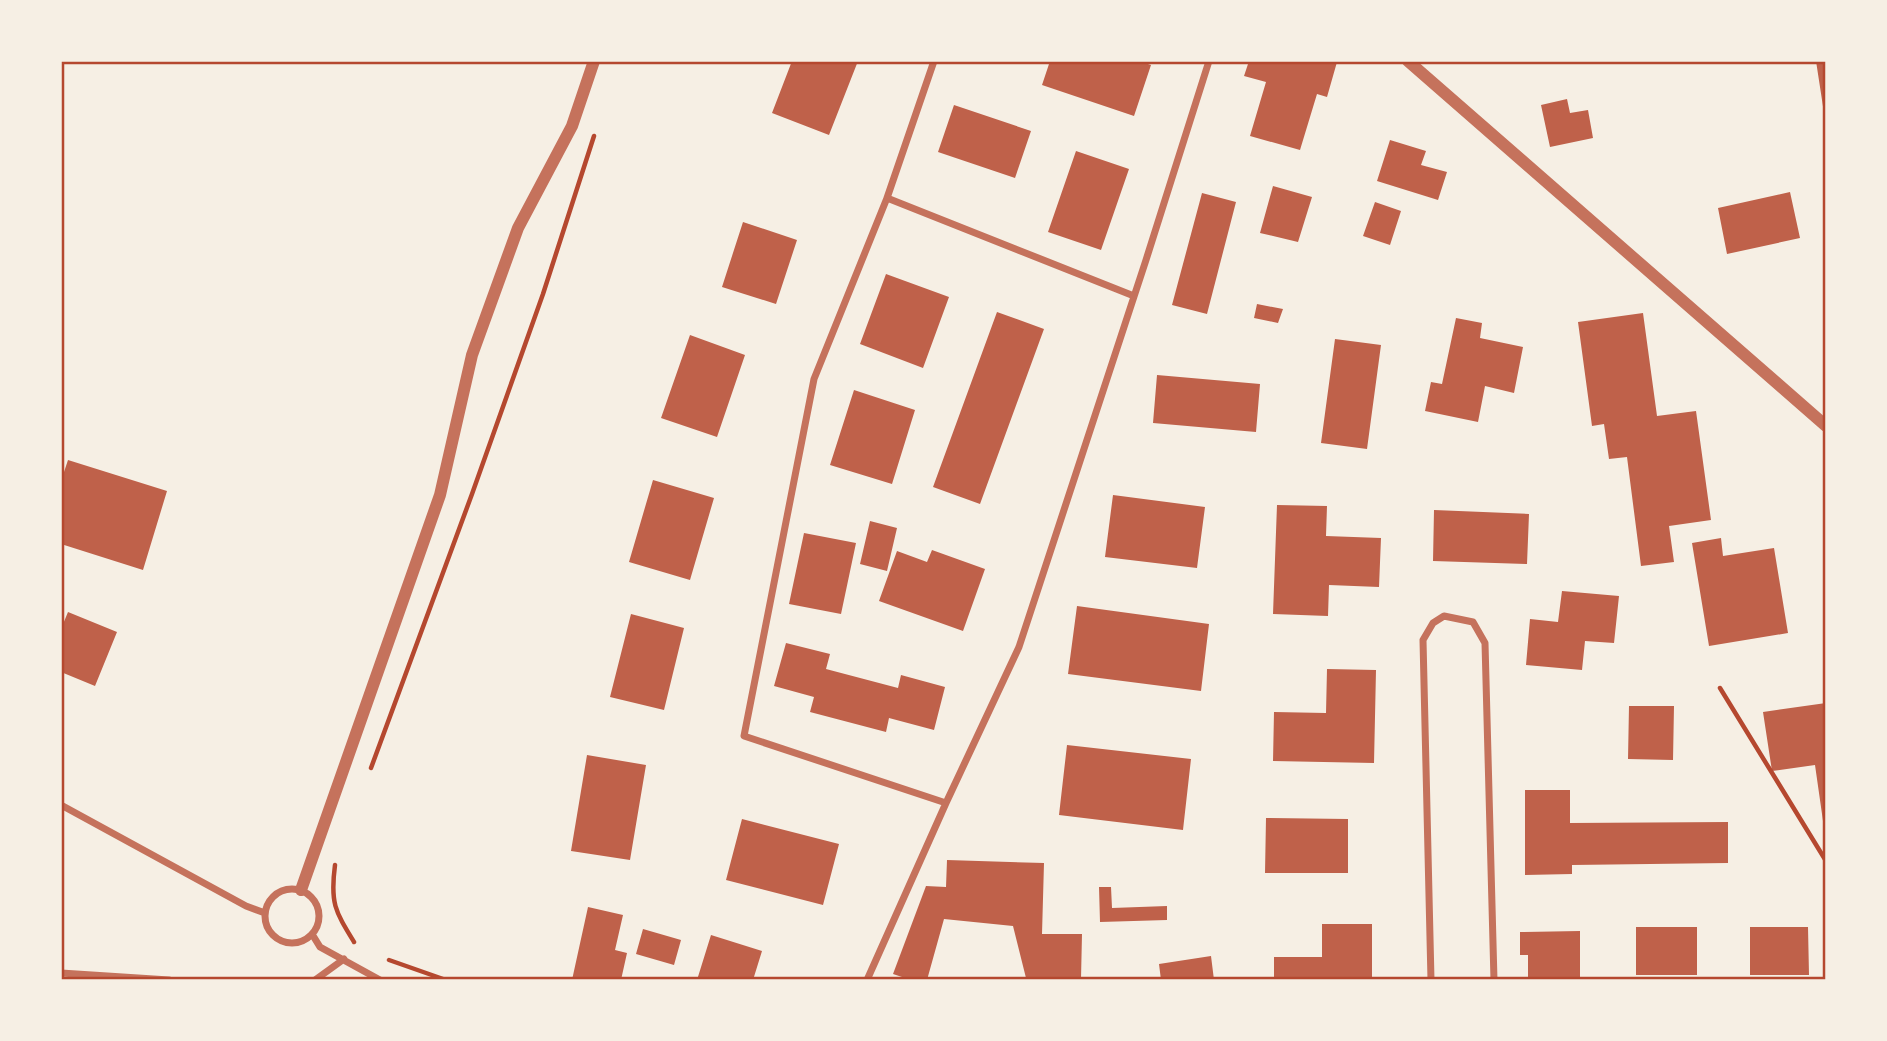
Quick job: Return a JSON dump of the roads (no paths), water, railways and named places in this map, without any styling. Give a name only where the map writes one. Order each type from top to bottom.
[{"type":"street","points":[[301,890],[440,495],[472,355],[518,228],[572,126],[594,61]]},
{"type":"street","points":[[934,61],[887,198],[814,379],[744,736],[946,803]]},
{"type":"street","points":[[867,980],[1019,647],[1209,61]]},
{"type":"street","points":[[1408,61],[1826,426]]},
{"type":"street","points":[[887,198],[1134,296]]},
{"type":"street","points":[[1431,980],[1423,640],[1433,624],[1444,616],[1473,622],[1485,643],[1494,980]]},
{"type":"street","points":[[61,805],[246,906],[265,913]]},
{"type":"street","points":[[291,888],[301,890],[309,894],[318,907],[317,926],[312,934],[299,942],[283,942],[270,932],[265,913],[270,899],[277,893],[291,888]]},
{"type":"street","points":[[312,934],[320,947],[380,980]]},
{"type":"street","points":[[314,980],[344,960]]},
{"type":"street","points":[[61,973],[169,980]]}]
